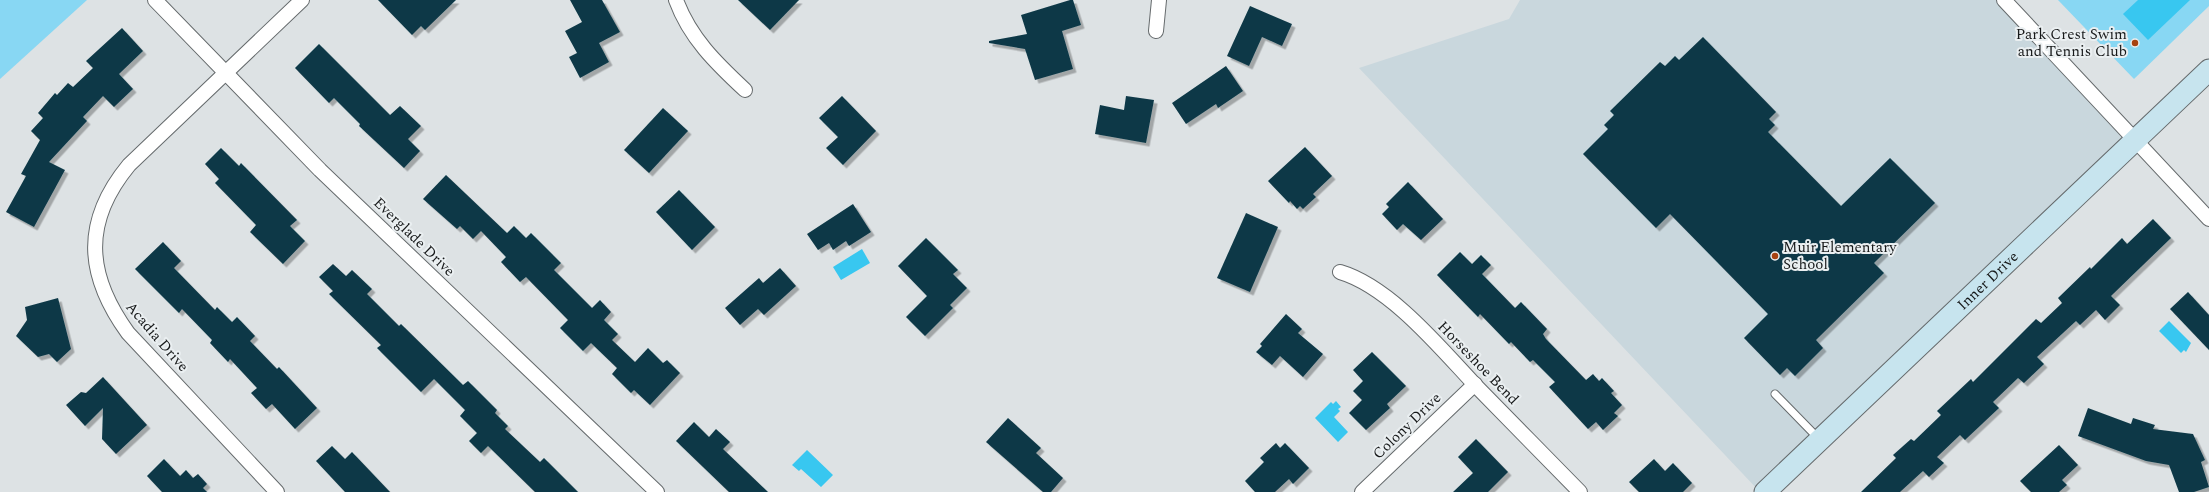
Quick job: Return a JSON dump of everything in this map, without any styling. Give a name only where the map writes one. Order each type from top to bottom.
[{"type":"street","name":"Everglade Drive","points":[[155,0],[224,73],[320,170],[657,492]]},
{"type":"street","name":"Acadia Drive","points":[[277,492],[128,333],[112,311],[100,284],[96,269],[96,230],[105,200],[116,181],[129,165],[302,0]]},
{"type":"street","points":[[676,0],[684,21],[702,47],[745,90]]},
{"type":"street","points":[[1156,31],[1159,0]]},
{"type":"street","points":[[2004,0],[2209,219]]},
{"type":"street","name":"Inner Drive","points":[[1766,492],[2209,70]]},
{"type":"street","name":"Horseshoe Bend","points":[[1340,272],[1377,290],[1397,307],[1475,384],[1580,492]]},
{"type":"street","name":"Colony Drive","points":[[1362,492],[1475,384]]},
{"type":"lane","points":[[1775,394],[1820,440]]},
{"type":"shaded area","points":[[0,0],[87,0],[0,79]]},
{"type":"shaded area","name":"Muir Elementary School","points":[[1520,0],[2004,0],[2136,141],[1760,492],[1359,68],[1509,19]]},
{"type":"shaded area","name":"Park Crest Swim and Tennis Club","points":[[2058,0],[2209,0],[2209,6],[2134,79]]},
{"type":"shaded area","points":[[2138,0],[2190,0],[2148,40],[2123,14]]},
{"type":"shaded area","points":[[862,249],[870,263],[841,280],[833,267]]},
{"type":"shaded area","points":[[2169,321],[2191,343],[2186,352],[2184,350],[2181,353],[2159,331]]},
{"type":"shaded area","points":[[1336,401],[1341,407],[1338,409],[1340,411],[1334,417],[1348,432],[1338,442],[1315,418],[1331,402],[1333,404]]},
{"type":"shaded area","points":[[807,450],[833,475],[821,487],[801,469],[799,471],[792,465]]},
{"type":"building","points":[[378,0],[456,0],[425,30],[421,26],[412,35]]},
{"type":"building","points":[[570,0],[602,0],[620,32],[599,43],[609,62],[580,78],[569,57],[577,53],[565,31],[582,22]]},
{"type":"building","points":[[738,0],[799,0],[770,30]]},
{"type":"building","points":[[1073,0],[1081,25],[1062,31],[1073,69],[1035,80],[1025,49],[989,43],[989,41],[1027,34],[1021,15]]},
{"type":"building","points":[[1250,6],[1292,24],[1282,46],[1262,37],[1249,66],[1227,56]]},
{"type":"building","points":[[122,28],[143,51],[119,74],[133,89],[114,107],[103,96],[83,117],[87,121],[49,162],[65,170],[34,227],[6,212],[26,176],[21,174],[40,140],[31,131],[43,118],[38,113],[55,93],[57,95],[68,83],[73,87],[93,68],[86,61]]},
{"type":"building","points":[[1703,37],[1776,112],[1769,119],[1775,125],[1768,132],[1841,206],[1890,158],[1935,203],[1874,263],[1884,273],[1816,340],[1823,348],[1795,376],[1787,368],[1780,375],[1744,338],[1768,314],[1670,214],[1656,228],[1583,154],[1608,129],[1604,125],[1614,115],[1610,111],[1660,62],[1665,66],[1675,56],[1679,60]]},
{"type":"building","points":[[319,44],[390,115],[400,106],[421,126],[408,139],[420,151],[404,168],[359,126],[360,124],[334,98],[329,103],[295,68]]},
{"type":"building","points":[[1226,66],[1243,91],[1218,108],[1216,104],[1186,124],[1172,103]]},
{"type":"building","points":[[842,96],[876,131],[843,165],[826,148],[838,137],[819,118]]},
{"type":"building","points":[[1126,96],[1154,100],[1146,143],[1095,134],[1100,105],[1124,110]]},
{"type":"building","points":[[663,108],[688,131],[649,173],[624,150]]},
{"type":"building","points":[[1305,147],[1332,176],[1313,194],[1316,197],[1303,209],[1300,206],[1297,209],[1290,201],[1289,203],[1268,181]]},
{"type":"building","points":[[221,148],[239,166],[241,163],[297,220],[290,226],[305,241],[283,264],[250,232],[256,225],[215,183],[219,179],[205,164]]},
{"type":"building","points":[[446,175],[507,233],[514,226],[526,238],[531,233],[561,263],[554,270],[592,308],[600,300],[611,312],[604,320],[618,334],[612,340],[635,362],[648,348],[663,363],[667,360],[680,373],[650,405],[634,390],[631,393],[612,374],[617,368],[591,343],[583,351],[560,328],[568,320],[526,277],[520,282],[501,262],[506,257],[481,231],[473,239],[460,226],[457,229],[423,199]]},
{"type":"building","points":[[1408,182],[1443,219],[1421,240],[1403,224],[1397,230],[1382,214],[1389,207],[1386,204]]},
{"type":"building","points":[[679,190],[715,227],[692,250],[656,212]]},
{"type":"building","points":[[853,204],[871,232],[849,246],[846,241],[833,250],[829,243],[818,250],[807,234]]},
{"type":"building","points":[[1246,213],[1278,227],[1250,292],[1217,278]]},
{"type":"building","points":[[2153,219],[2171,238],[2111,296],[2120,305],[2105,320],[2096,310],[2080,325],[2076,321],[2037,357],[2044,364],[2024,383],[2018,378],[1993,402],[1999,408],[1965,440],[1960,435],[1937,457],[1944,463],[1929,477],[1923,471],[1900,492],[1861,492],[1896,458],[1893,455],[1911,439],[1914,441],[1941,415],[1937,411],[1971,379],[1973,382],[2036,319],[2041,323],[2062,303],[2058,298],[2090,267],[2091,269],[2122,238],[2127,244]]},
{"type":"building","points":[[926,238],[958,270],[953,274],[967,288],[950,305],[953,308],[925,336],[906,317],[927,296],[898,266]]},
{"type":"building","points":[[163,242],[181,261],[174,268],[215,310],[217,307],[232,322],[237,317],[255,336],[250,341],[277,369],[279,367],[317,408],[295,429],[272,404],[266,409],[251,393],[257,388],[230,359],[228,362],[210,343],[212,340],[182,309],[179,313],[135,269]]},
{"type":"building","points":[[1460,252],[1472,264],[1481,255],[1491,265],[1482,274],[1515,308],[1521,302],[1547,329],[1543,334],[1546,339],[1586,380],[1593,374],[1599,381],[1602,378],[1614,391],[1611,393],[1622,405],[1614,413],[1618,416],[1603,430],[1596,422],[1588,429],[1549,387],[1555,382],[1533,360],[1530,362],[1511,342],[1509,344],[1480,314],[1478,317],[1437,275]]},
{"type":"building","points":[[333,264],[346,276],[352,270],[372,289],[367,294],[399,326],[401,324],[463,385],[468,381],[497,410],[495,413],[508,426],[505,429],[540,462],[544,458],[578,492],[535,492],[488,446],[481,453],[469,441],[477,433],[460,416],[465,410],[434,379],[421,392],[377,348],[381,345],[329,294],[333,291],[319,277]]},
{"type":"building","points":[[780,268],[796,286],[764,315],[758,309],[740,325],[725,308],[759,278],[763,283]]},
{"type":"building","points":[[2188,292],[2209,315],[2209,350],[2170,309]]},
{"type":"building","points":[[58,298],[71,349],[57,362],[49,354],[38,357],[16,336],[27,320],[25,307]]},
{"type":"building","points":[[1286,314],[1302,329],[1298,333],[1323,354],[1303,377],[1280,356],[1272,365],[1256,352],[1262,346],[1260,344]]},
{"type":"building","points":[[1372,352],[1406,386],[1387,404],[1390,408],[1366,430],[1349,413],[1362,400],[1353,391],[1363,381],[1353,370]]},
{"type":"building","points":[[103,377],[147,425],[116,454],[102,439],[103,408],[85,426],[66,405],[81,392],[86,393]]},
{"type":"building","points":[[2088,408],[2131,424],[2133,418],[2155,425],[2153,429],[2193,434],[2205,460],[2201,462],[2209,487],[2194,492],[2179,492],[2169,465],[2146,461],[2078,436]]},
{"type":"building","points":[[1008,418],[1041,448],[1036,453],[1063,478],[1051,492],[1043,492],[986,442]]},
{"type":"building","points":[[694,422],[709,437],[716,429],[730,442],[723,449],[768,492],[729,492],[676,441]]},
{"type":"building","points":[[1476,439],[1508,472],[1488,492],[1453,492],[1473,473],[1458,457]]},
{"type":"building","points":[[1276,443],[1280,448],[1285,443],[1309,468],[1293,484],[1289,479],[1275,492],[1255,492],[1245,481],[1264,462],[1260,458]]},
{"type":"building","points":[[2059,445],[2078,465],[2062,480],[2067,485],[2059,492],[2031,492],[2020,481]]},
{"type":"building","points":[[332,446],[345,459],[352,452],[390,492],[345,492],[316,461]]},
{"type":"building","points":[[164,459],[180,476],[186,470],[193,478],[198,474],[207,484],[203,488],[207,492],[162,492],[147,476]]},
{"type":"building","points":[[1654,459],[1665,471],[1673,463],[1692,483],[1683,492],[1639,492],[1629,482]]},
{"type":"place","name":"Park Crest Swim and Tennis Club","points":[[2135,43]]},
{"type":"place","name":"Muir Elementary School","points":[[1775,256]]}]
